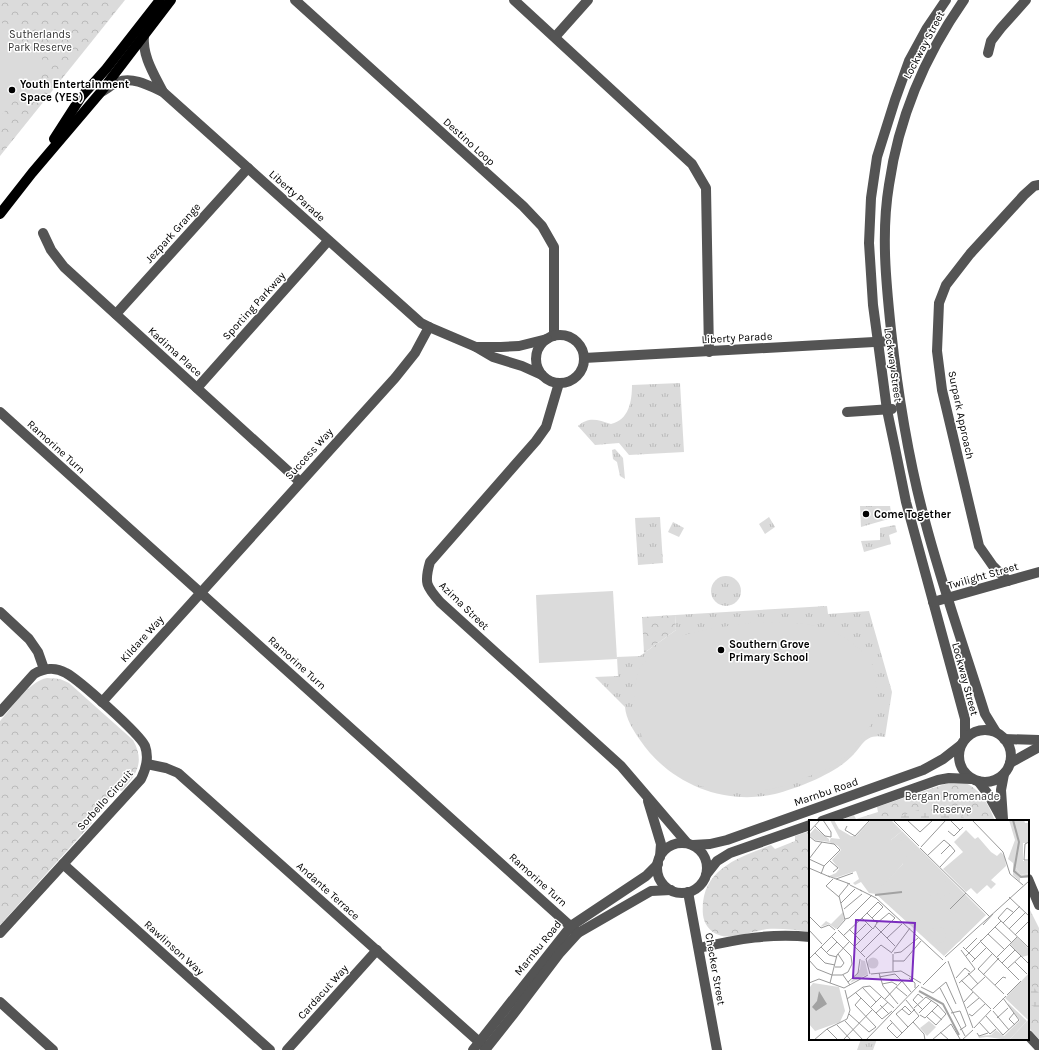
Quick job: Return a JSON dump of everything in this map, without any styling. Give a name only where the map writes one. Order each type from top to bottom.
[{"type":"main road","points":[[32,173],[81,96],[106,69],[160,0]]},
{"type":"main road","points":[[0,214],[32,173],[100,93],[171,0]]},
{"type":"street","name":"Destino Loop","points":[[295,0],[517,201],[542,226],[554,247],[552,337]]},
{"type":"street","points":[[514,0],[692,164],[706,188],[709,352]]},
{"type":"street","points":[[555,37],[588,0]]},
{"type":"street","name":"Lockway Street","points":[[946,0],[927,28],[909,61],[895,100],[877,158],[871,198],[869,243],[878,342],[887,410],[906,502],[964,719],[963,742]]},
{"type":"street","name":"Lockway Street","points":[[964,0],[948,23],[928,58],[916,84],[903,123],[892,167],[886,208],[886,281],[900,408],[925,521],[985,714],[996,732]]},
{"type":"street","points":[[988,53],[996,34],[1026,0]]},
{"type":"street","points":[[144,35],[143,46],[145,54],[163,92]]},
{"type":"street","name":"Liberty Parade","points":[[100,93],[118,82],[128,80],[135,81],[163,92],[412,316],[429,327],[476,347],[493,357],[527,368],[542,375]]},
{"type":"street","name":"Jezpark Grange","points":[[116,314],[248,168]]},
{"type":"street","name":"Surpark Approach","points":[[1008,581],[993,566],[980,546],[942,390],[936,351],[939,303],[946,285],[970,254],[1024,195],[1034,186],[1039,185]]},
{"type":"street","name":"Kadima Place","points":[[43,233],[51,250],[64,267],[300,482]]},
{"type":"street","name":"Sporting Parkway","points":[[197,388],[328,241]]},
{"type":"street","name":"Success Way","points":[[200,592],[413,357],[429,327]]},
{"type":"street","points":[[561,336],[574,340],[579,345],[584,358],[583,366],[579,373],[574,379],[567,382],[553,382],[542,375],[538,370],[536,357],[540,346],[552,337],[561,336]]},
{"type":"street","name":"Liberty Parade","points":[[476,347],[519,346],[552,337]]},
{"type":"street","name":"Liberty Parade","points":[[584,358],[892,341]]},
{"type":"street","name":"Azima Street","points":[[559,383],[546,427],[430,562],[426,576],[426,583],[429,590],[440,602],[621,766],[690,844]]},
{"type":"street","points":[[847,412],[900,408]]},
{"type":"street","name":"Ramorine Turn","points":[[0,412],[575,929]]},
{"type":"street","name":"Twilight Street","points":[[933,602],[1039,572]]},
{"type":"street","name":"Kildare Way","points":[[102,702],[200,592]]},
{"type":"street","points":[[0,612],[29,639],[38,652],[44,669],[34,674],[0,712]]},
{"type":"street","name":"Sorbello Circuit","points":[[0,933],[141,779],[147,764],[145,746],[127,725],[82,684],[66,673],[53,669],[44,669]]},
{"type":"street","points":[[1002,820],[988,794],[974,780],[966,775],[959,764],[959,751],[963,742],[970,734],[982,730],[996,732],[1009,746],[1011,754],[1010,763],[1004,774],[1001,790],[1003,820]]},
{"type":"street","points":[[1004,739],[1039,740]]},
{"type":"street","name":"Marnbu Road","points":[[690,844],[710,844],[727,840],[887,784],[931,766],[963,742]]},
{"type":"street","points":[[1010,763],[1039,747]]},
{"type":"street","name":"Andante Terrace","points":[[147,764],[166,768],[178,773],[377,950],[481,1047]]},
{"type":"street","points":[[825,820],[938,780],[949,778],[985,782],[992,781],[1004,774]]},
{"type":"street","points":[[647,797],[661,844],[658,872],[660,879],[665,886],[677,892],[688,892],[699,885],[717,861],[730,853],[809,825]]},
{"type":"street","points":[[659,861],[664,851],[671,846],[679,843],[690,844],[699,849],[706,861],[706,875]]},
{"type":"street","name":"Marnbu Road","points":[[481,1047],[512,1016],[560,954],[575,929],[646,876],[659,861]]},
{"type":"street","name":"Rawlinson Way","points":[[63,864],[270,1050]]},
{"type":"street","points":[[1029,881],[1039,905]]},
{"type":"street","name":"Marnbu Road","points":[[575,929],[651,891],[672,890]]},
{"type":"street","name":"Checker Street","points":[[688,892],[717,1050]]},
{"type":"street","points":[[699,948],[775,935],[809,938]]},
{"type":"street","name":"Cardacut Way","points":[[287,1050],[377,950]]},
{"type":"street","points":[[0,1002],[54,1050]]},
{"type":"street","points":[[1029,1036],[1039,1047]]},
{"type":"green space","name":"Sutherlands Park Reserve","points":[[0,0],[125,0],[0,156]]},
{"type":"green space","name":"Youth Entertainment Space (YES)","points":[[0,21],[46,63],[0,117]]},
{"type":"green space","points":[[680,383],[684,452],[629,455],[619,443],[595,445],[578,426],[590,420],[598,420],[611,424],[617,422],[626,414],[630,403],[632,385]]},
{"type":"green space","points":[[615,449],[623,458],[625,479],[620,476],[617,462],[613,459],[612,450]]},
{"type":"green space","points":[[860,506],[890,506],[892,518],[861,527]]},
{"type":"green space","points":[[660,517],[663,563],[638,565],[635,518]]},
{"type":"green space","points":[[769,517],[775,527],[765,534],[759,524]]},
{"type":"green space","points":[[673,522],[684,528],[679,537],[668,532]]},
{"type":"green space","points":[[895,525],[897,532],[889,535],[891,544],[864,552],[861,541],[880,540],[880,528]]},
{"type":"green space","points":[[726,576],[737,580],[741,591],[737,602],[726,606],[715,602],[711,591],[715,580]]},
{"type":"green space","points":[[613,591],[617,659],[539,663],[536,595]]},
{"type":"green space","points":[[827,606],[828,614],[869,611],[892,692],[885,737],[878,736],[868,739],[844,763],[826,775],[775,794],[755,797],[736,797],[717,794],[699,788],[682,779],[666,768],[652,755],[632,728],[628,720],[625,707],[595,677],[618,676],[617,657],[640,656],[676,630],[675,615]]},
{"type":"green space","points":[[675,615],[676,630],[644,653],[642,617]]},
{"type":"green space","points":[[783,622],[807,624],[833,631],[850,641],[865,654],[873,666],[877,690],[877,714],[867,731],[852,751],[830,768],[784,786],[756,792],[727,792],[700,786],[678,775],[656,758],[643,740],[635,715],[634,691],[638,670],[650,656],[680,636],[708,629],[749,623]]},
{"type":"green space","points":[[47,678],[60,679],[69,683],[133,740],[137,748],[139,761],[138,767],[132,779],[122,791],[117,790],[91,818],[92,823],[0,925],[0,721],[27,689],[40,680]]},
{"type":"green space","name":"Bergan Promenade Reserve","points":[[963,782],[974,788],[983,798],[995,820],[842,820],[854,815],[856,819],[878,812],[877,807],[948,783]]},
{"type":"green space","points":[[939,803],[949,806],[967,820],[888,820]]},
{"type":"green space","points":[[809,831],[809,932],[767,929],[743,935],[724,936],[716,934],[710,930],[703,915],[703,900],[707,887],[714,877],[733,861],[771,845],[775,849],[795,841],[795,836]]},
{"type":"green space","points":[[1029,908],[1039,928],[1039,1039],[1029,1028]]},
{"type":"green space","points":[[1029,980],[1032,986],[1039,993],[1039,1010],[1029,1004]]},
{"type":"green space","points":[[861,1040],[877,1040],[873,1050],[857,1050]]},
{"type":"place","name":"Youth Entertainment Space (YES)","points":[[12,90]]},
{"type":"place","name":"Come Together","points":[[866,514]]},
{"type":"place","name":"Southern Grove Primary School","points":[[721,650]]}]
